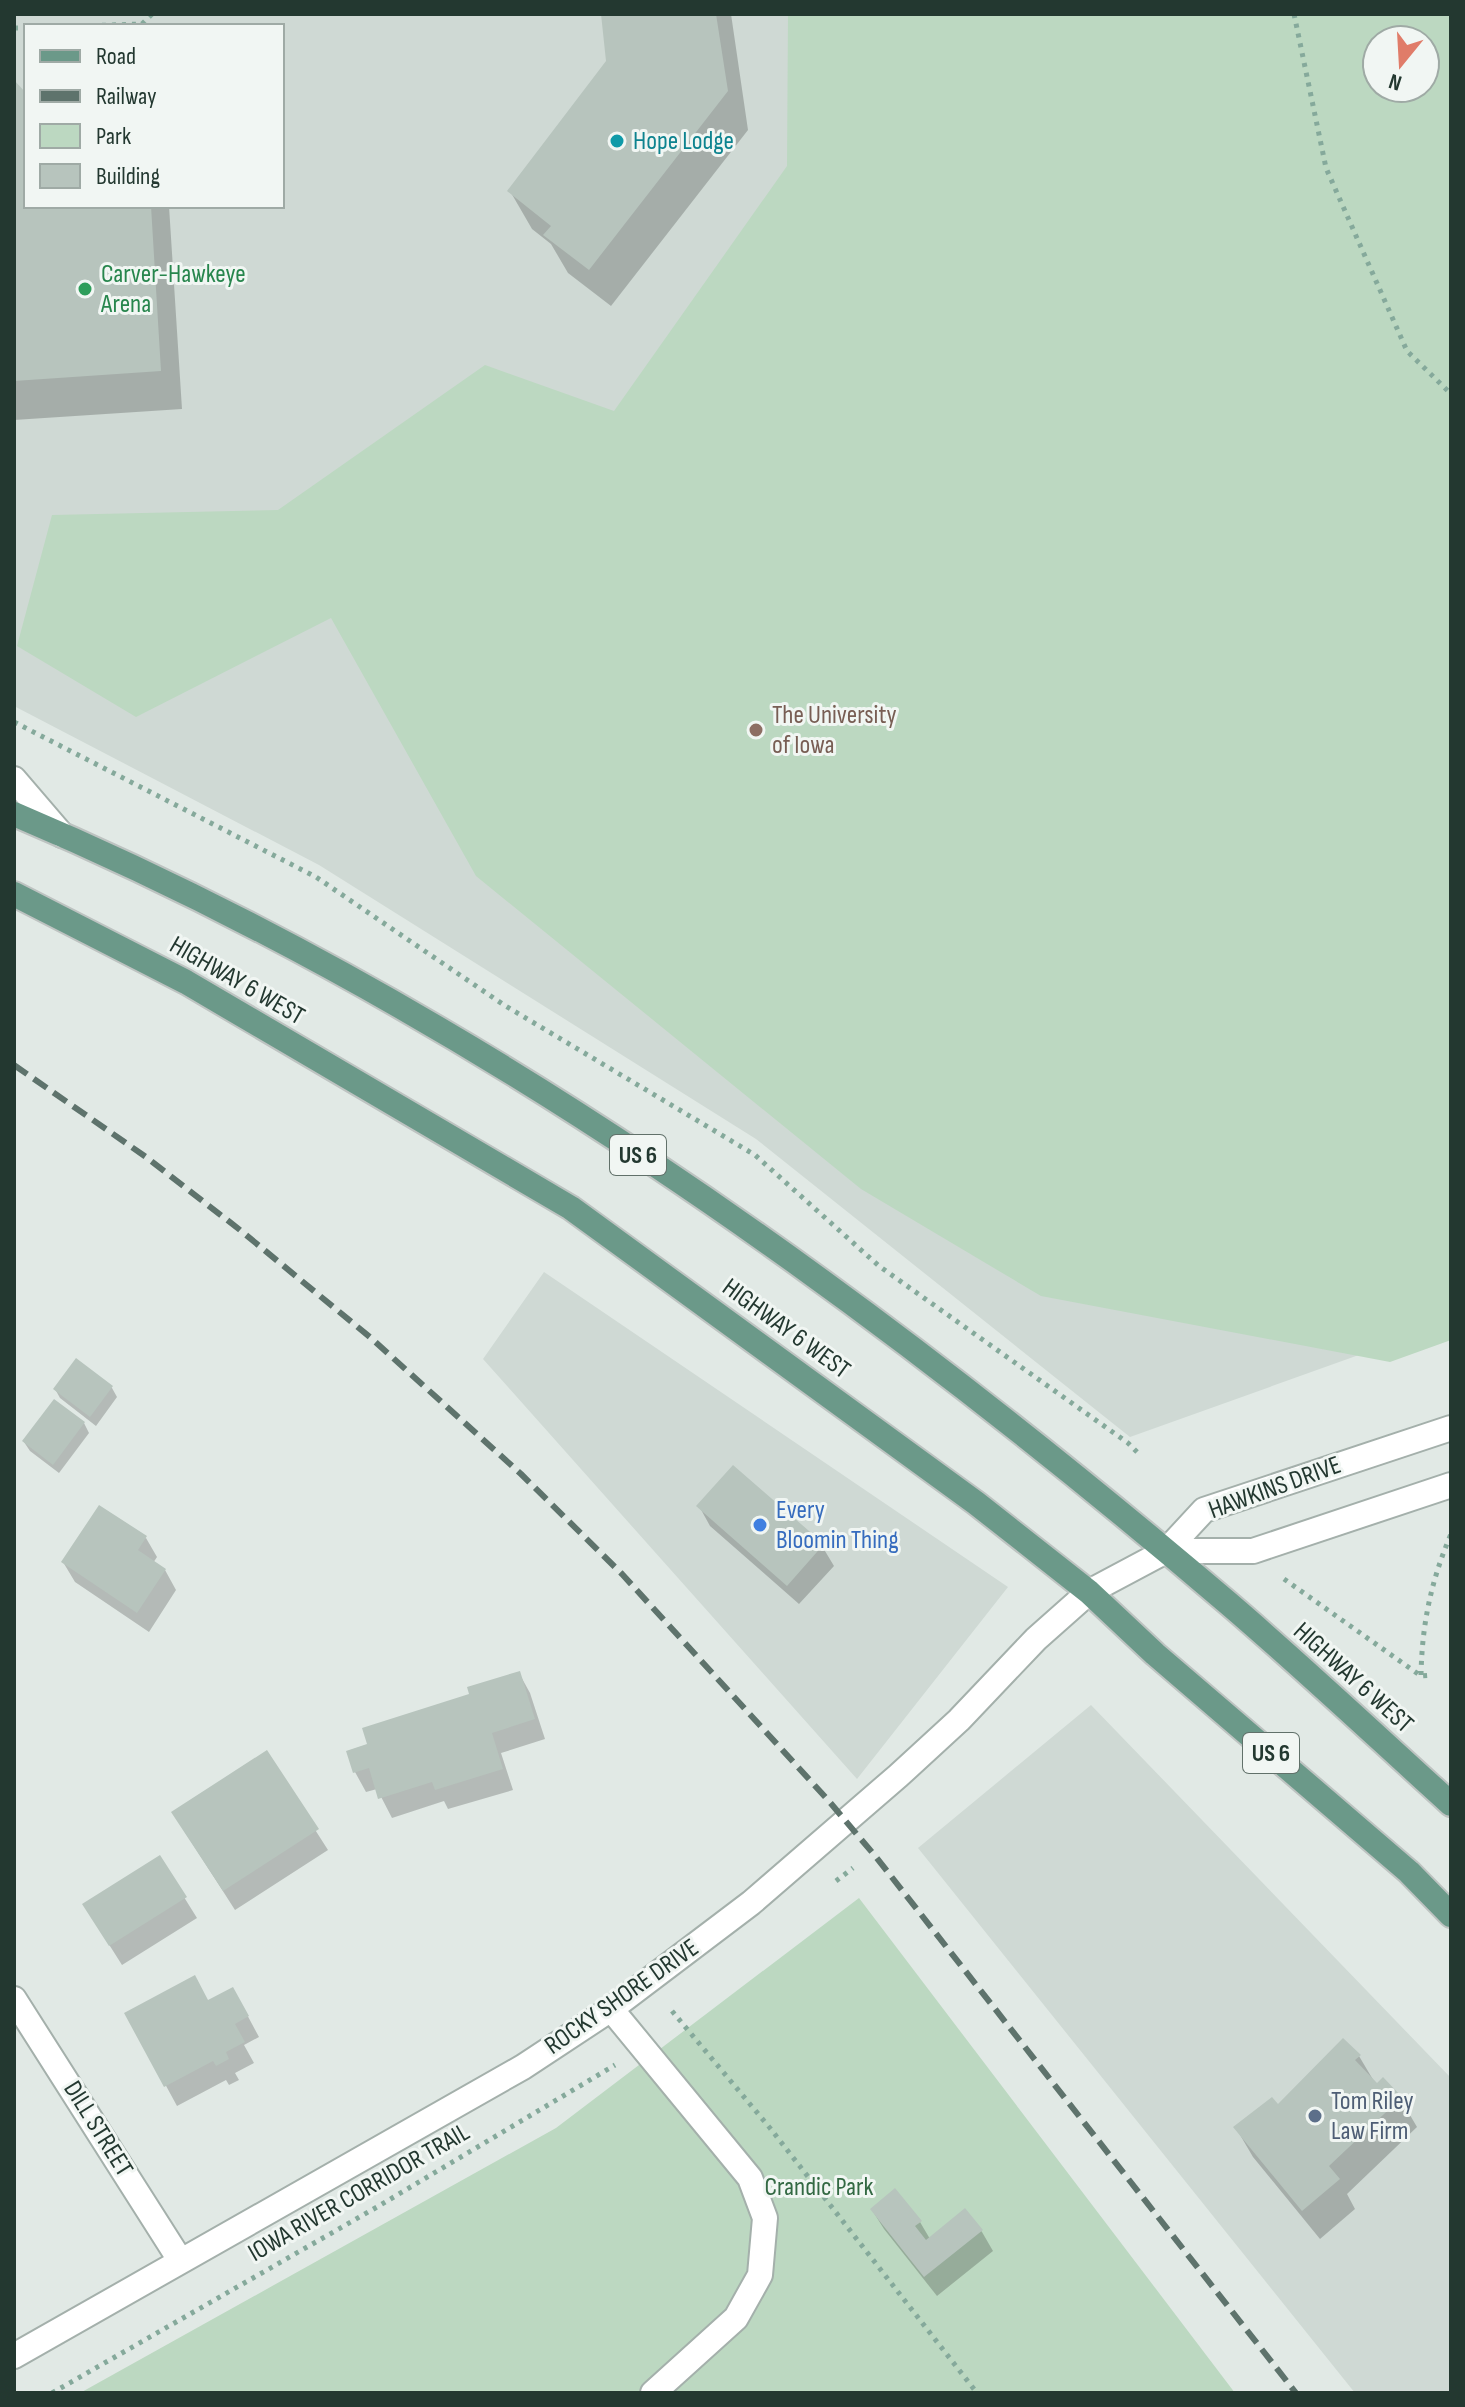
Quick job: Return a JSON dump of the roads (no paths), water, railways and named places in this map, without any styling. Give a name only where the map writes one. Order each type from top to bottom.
[{"type":"main road","name":"HIGHWAY 6 WEST","points":[[14,814],[265,933],[469,1045],[582,1117],[840,1293],[976,1397],[1231,1605],[1451,1804]]},
{"type":"main road","name":"HIGHWAY 6 WEST","points":[[14,894],[186,982],[571,1208],[964,1494],[1089,1592],[1155,1654],[1409,1872],[1451,1915]]},
{"type":"street","points":[[14,779],[62,835]]},
{"type":"street","name":"HAWKINS DRIVE","points":[[1166,1551],[1204,1510],[1451,1428]]},
{"type":"street","name":"HAWKINS DRIVE","points":[[1166,1551],[1253,1551],[1451,1485]]},
{"type":"street","name":"ROCKY SHORE DRIVE","points":[[14,2356],[523,2067],[611,2009],[751,1903],[898,1776],[959,1720],[1036,1639],[1089,1592],[1166,1551]]},
{"type":"street","name":"DILL STREET","points":[[14,1999],[180,2260]]},
{"type":"street","points":[[611,2009],[750,2178],[765,2218],[760,2275],[736,2318],[653,2393]]},
{"type":"railway","points":[[14,1065],[146,1157],[371,1338],[521,1474],[622,1574],[876,1857],[1296,2393]]},
{"type":"place","name":"Hope Lodge","points":[[617,141]]},
{"type":"place","name":"Carver-Hawkeye Arena","points":[[85,289]]},
{"type":"place","name":"The University of Iowa","points":[[756,730]]},
{"type":"place","name":"Every Bloomin Thing","points":[[760,1525]]},
{"type":"place","name":"Tom Riley Law Firm","points":[[1315,2116]]},
{"type":"park label","name":"Crandic Park","points":[[819,2187]]}]
